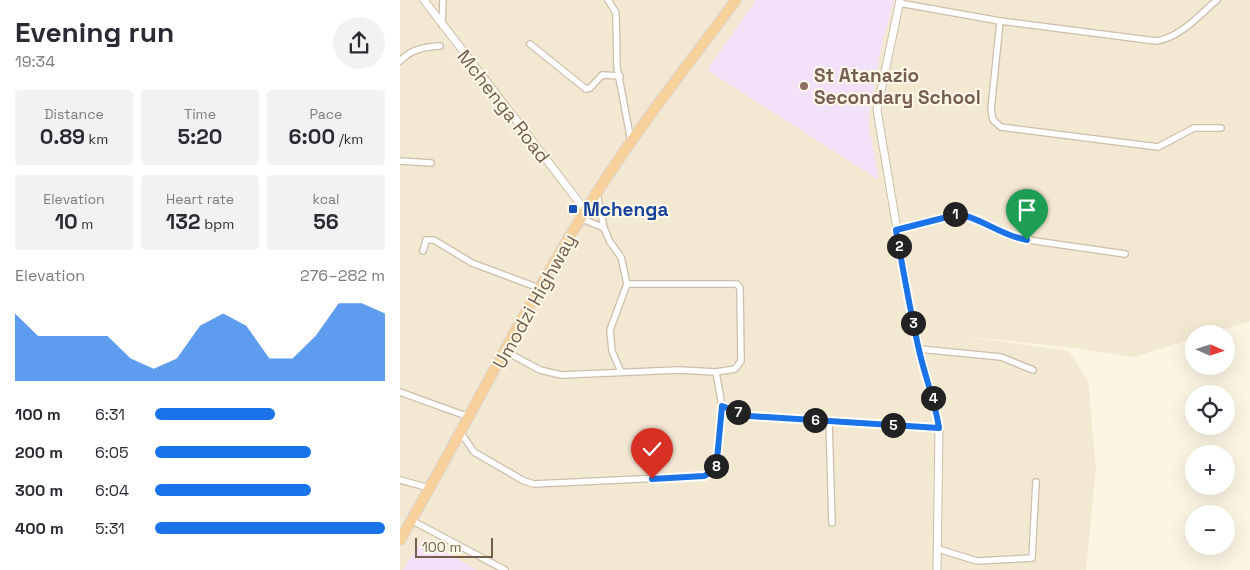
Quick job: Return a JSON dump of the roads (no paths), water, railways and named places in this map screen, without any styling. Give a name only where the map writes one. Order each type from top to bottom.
[{"type":"highway","name":"Umodzi Highway","points":[[400,540],[461,433],[539,288],[583,214],[632,142],[736,0]]},
{"type":"street","name":"Mchenga Road","points":[[424,0],[583,214]]},
{"type":"street","points":[[442,25],[443,0]]},
{"type":"street","points":[[608,0],[616,13],[616,52],[632,142]]},
{"type":"street","points":[[937,570],[939,428],[935,404],[919,349],[896,230],[877,110],[900,2],[1000,21],[1156,41],[1166,40],[1176,34],[1217,0]]},
{"type":"street","points":[[1000,21],[991,110],[993,120],[1001,127],[1158,147],[1194,128],[1221,128]]},
{"type":"street","points":[[530,44],[586,89],[590,88],[602,75],[620,76]]},
{"type":"street","points":[[400,61],[409,52],[423,47],[440,46]]},
{"type":"street","points":[[400,161],[431,163]]},
{"type":"street","points":[[597,194],[604,228],[610,242],[621,257],[627,284],[610,330],[612,352],[621,372]]},
{"type":"street","points":[[583,214],[604,228]]},
{"type":"street","points":[[896,230],[959,214],[968,216],[1014,238],[1125,254]]},
{"type":"street","points":[[423,251],[426,240],[434,240],[472,262],[539,288]]},
{"type":"street","points":[[506,351],[550,373],[561,375],[678,370],[716,372],[735,369],[741,361],[740,288],[737,284],[627,284]]},
{"type":"street","points":[[919,349],[1001,357],[1033,370]]},
{"type":"street","points":[[461,433],[474,452],[524,481],[534,484],[704,476],[716,470],[722,406],[716,372]]},
{"type":"street","points":[[400,392],[469,417]]},
{"type":"street","points":[[722,406],[749,416],[939,428]]},
{"type":"street","points":[[829,421],[832,523]]},
{"type":"street","points":[[400,480],[429,488]]},
{"type":"street","points":[[938,549],[978,560],[1032,558],[1036,482]]},
{"type":"street","points":[[412,520],[505,570]]},
{"type":"place","name":"St Atanazio Secondary School","points":[[804,86]]},
{"type":"place","name":"Mchenga","points":[[573,209]]}]
